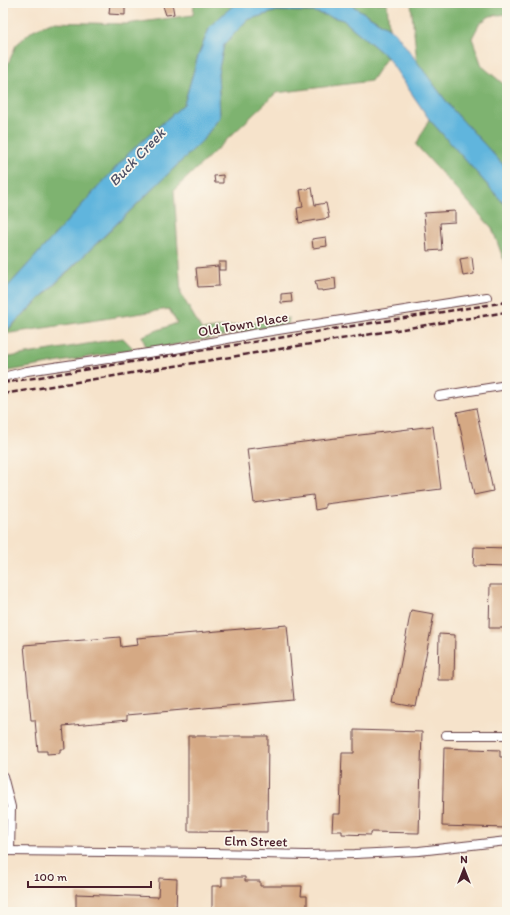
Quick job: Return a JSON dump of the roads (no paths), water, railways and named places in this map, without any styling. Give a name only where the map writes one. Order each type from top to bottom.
[{"type":"street","name":"Old Town Place","points":[[3,376],[487,297]]},
{"type":"street","points":[[439,396],[507,385]]},
{"type":"street","points":[[446,735],[507,736]]},
{"type":"street","points":[[3,776],[11,807],[6,851]]},
{"type":"street","name":"Elm Street","points":[[6,851],[210,852],[306,855],[355,854],[419,851],[507,840]]},
{"type":"water","name":"Buck Creek","points":[[236,3],[348,3],[395,32],[452,109],[507,169],[507,207],[429,119],[387,57],[343,20],[314,12],[277,11],[247,20],[224,45],[218,73],[220,117],[202,141],[3,334],[3,292],[129,153],[184,104],[198,56],[210,26]]},
{"type":"railway","points":[[3,383],[507,302]]},
{"type":"railway","points":[[3,394],[507,312]]}]
